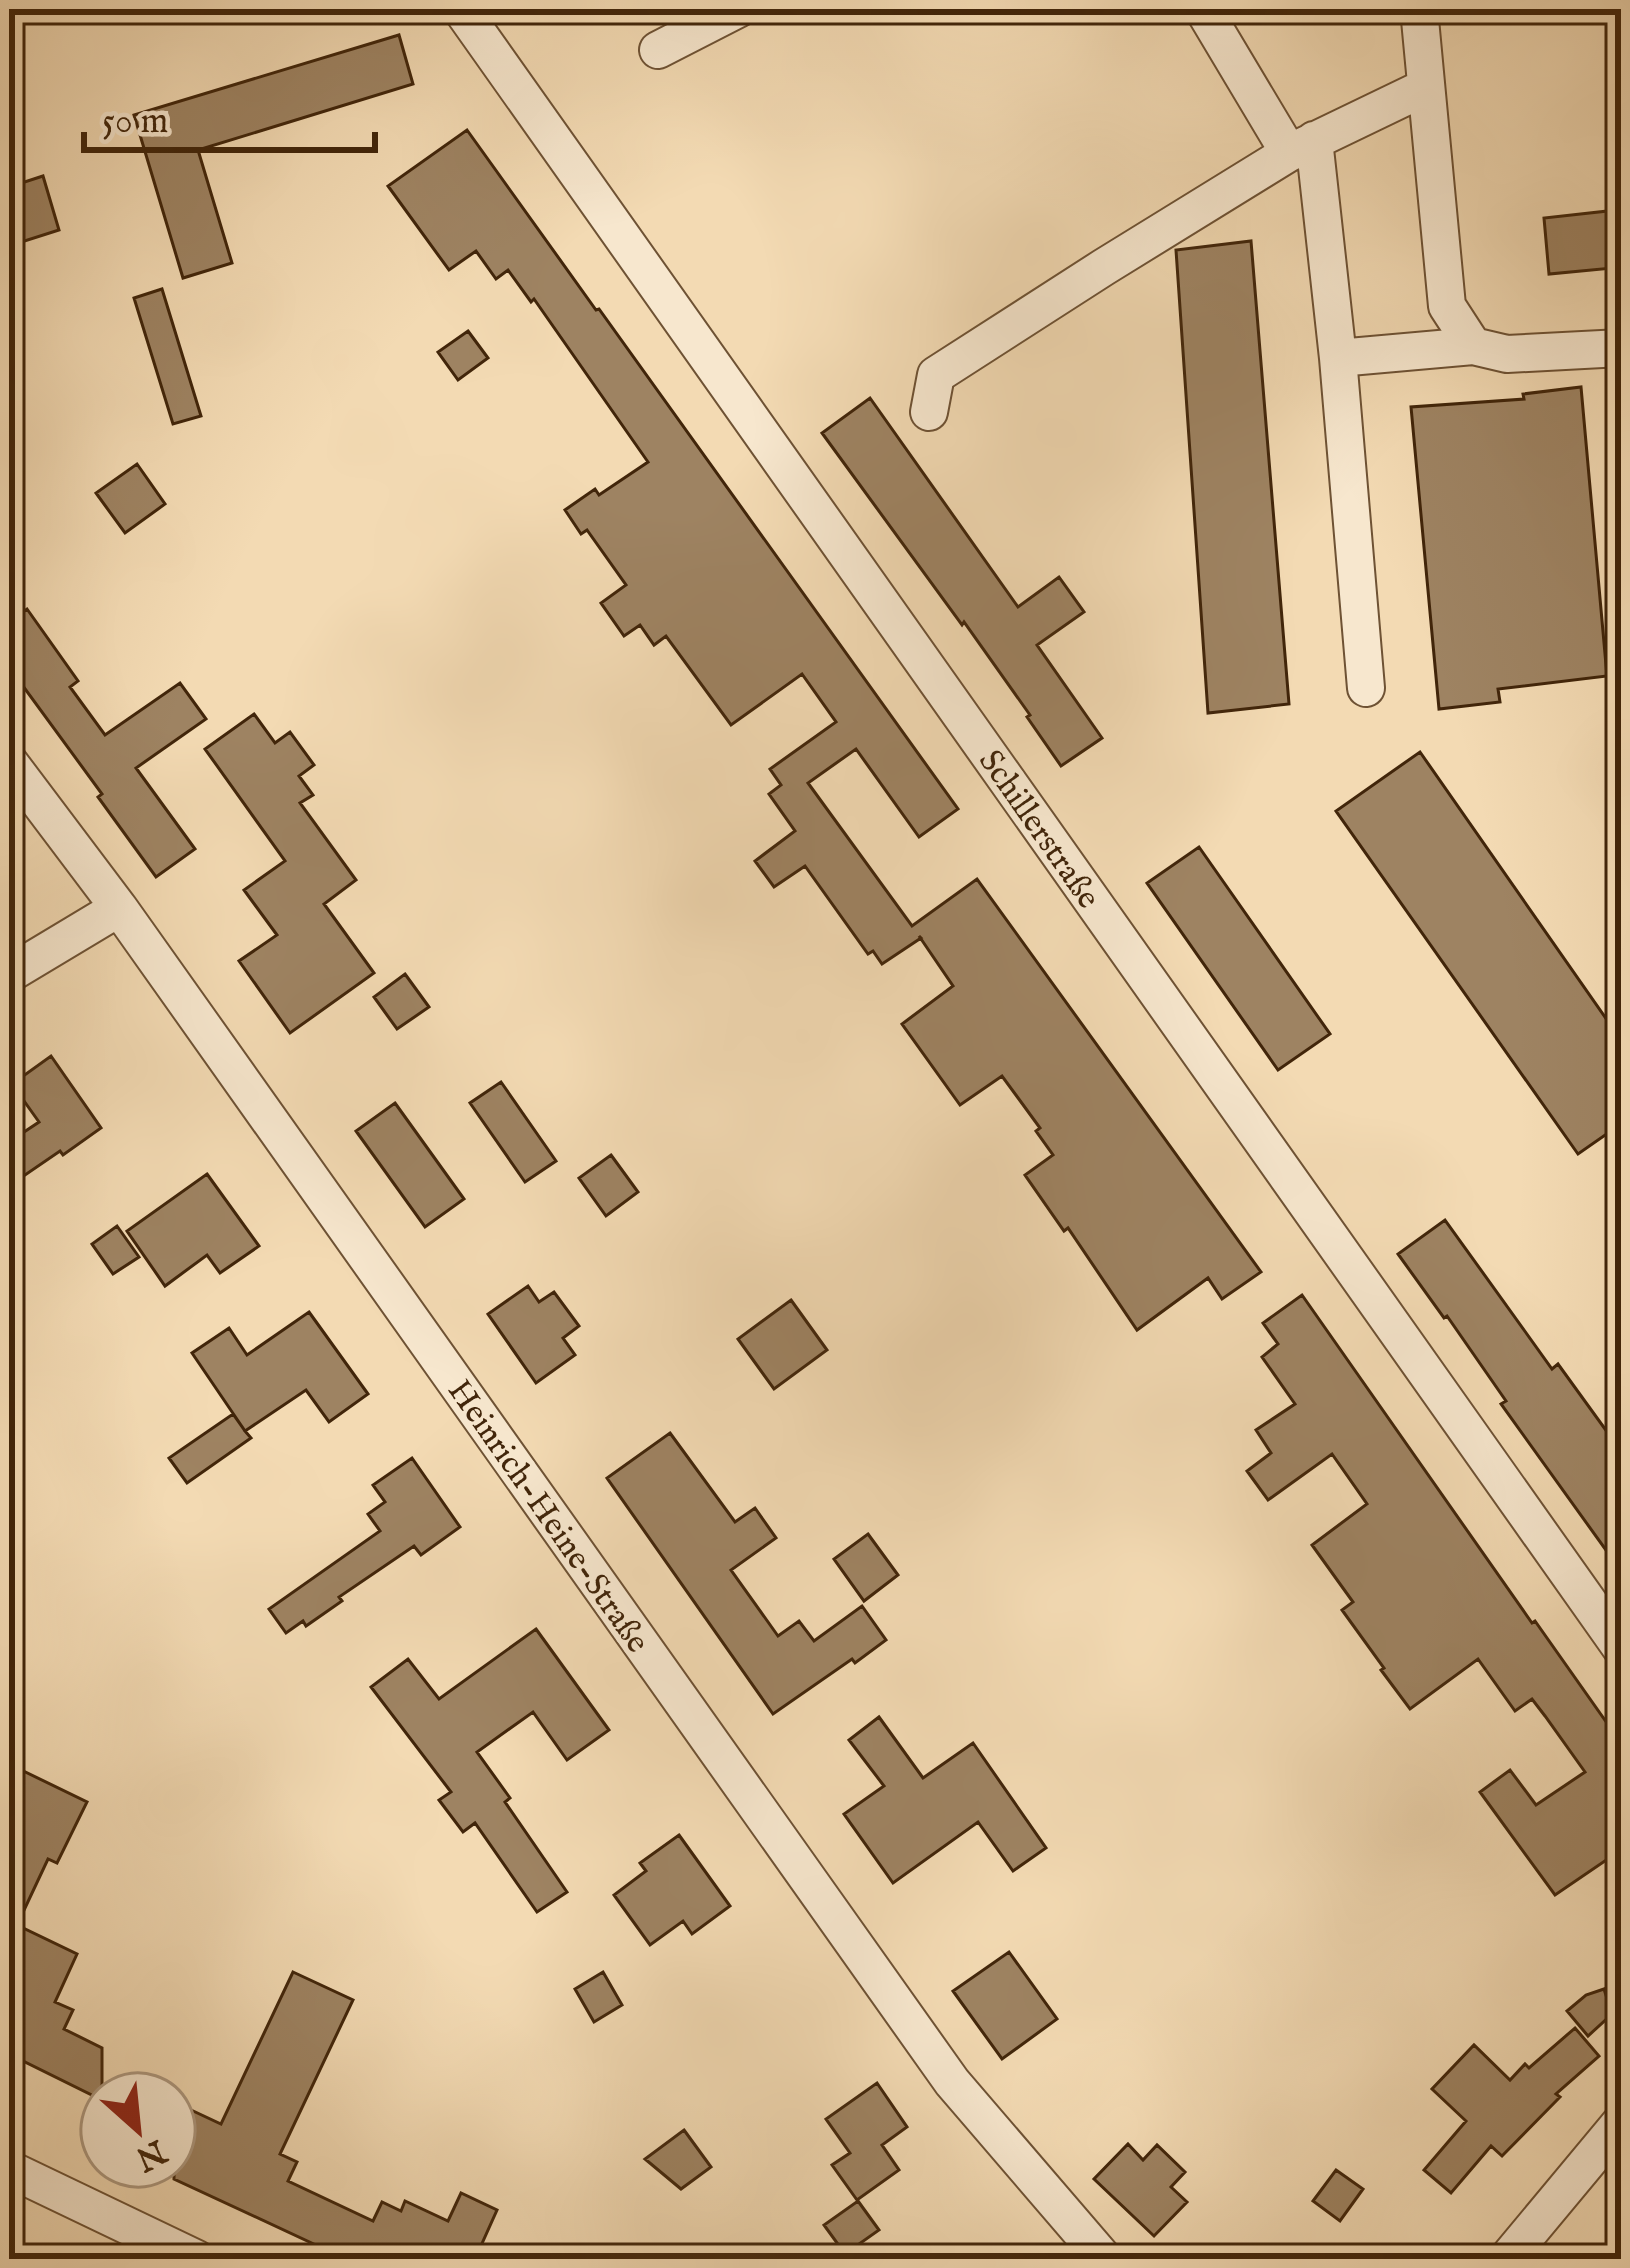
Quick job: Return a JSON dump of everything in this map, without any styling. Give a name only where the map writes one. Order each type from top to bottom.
[{"type":"street","name":"Schillerstraße","points":[[461,9],[1621,1648]]},
{"type":"street","points":[[658,50],[737,9]]},
{"type":"street","points":[[1203,9],[1301,146],[1338,358],[1366,688]]},
{"type":"street","points":[[1419,9],[1447,306],[1473,346]]},
{"type":"street","points":[[928,412],[936,375],[1301,146],[1426,87]]},
{"type":"street","points":[[1338,358],[1473,346],[1508,355],[1621,349]]},
{"type":"street","name":"Heinrich-Heine-Straße","points":[[9,762],[119,908],[952,2081],[1104,2259]]},
{"type":"street","points":[[9,974],[119,908]]},
{"type":"street","points":[[1507,2259],[1621,2122]]},
{"type":"street","points":[[9,2169],[197,2259]]},
{"type":"building","points":[[399,35],[413,84],[198,150],[232,263],[183,278],[134,115]]},
{"type":"building","points":[[467,130],[958,809],[919,837],[856,749],[808,783],[912,926],[977,879],[1261,1272],[1222,1299],[1208,1278],[1137,1330],[1068,1228],[1064,1231],[1025,1175],[1053,1155],[1036,1131],[1040,1128],[1002,1076],[960,1105],[902,1024],[953,986],[921,938],[882,964],[873,951],[868,954],[805,866],[774,887],[755,861],[795,831],[769,794],[781,785],[770,769],[836,722],[802,674],[731,725],[666,636],[654,645],[640,625],[624,636],[601,603],[626,585],[587,530],[581,534],[565,510],[595,489],[599,495],[648,462],[534,299],[531,302],[508,270],[496,279],[476,251],[449,270],[388,186]]},
{"type":"building","points":[[43,176],[59,230],[9,246],[9,187]]},
{"type":"building","points":[[1608,211],[1613,268],[1549,274],[1544,218]]},
{"type":"building","points":[[1251,241],[1289,704],[1208,713],[1176,250]]},
{"type":"building","points":[[162,289],[201,416],[173,424],[134,298]]},
{"type":"building","points":[[468,331],[488,358],[458,380],[438,352]]},
{"type":"building","points":[[1581,387],[1607,676],[1498,689],[1500,702],[1439,709],[1411,407],[1524,399],[1523,394]]},
{"type":"building","points":[[870,398],[1018,607],[1059,577],[1084,612],[1037,645],[1102,738],[1061,766],[964,622],[962,625],[822,433]]},
{"type":"building","points":[[137,464],[165,504],[125,533],[96,493]]},
{"type":"building","points":[[27,609],[78,681],[70,687],[105,735],[180,683],[206,719],[136,768],[195,849],[156,877],[9,667],[9,622]]},
{"type":"building","points":[[254,714],[275,743],[290,732],[314,765],[299,776],[313,795],[300,803],[356,880],[324,904],[374,973],[290,1033],[239,961],[277,935],[244,890],[285,861],[205,749]]},
{"type":"building","points":[[1420,752],[1621,1040],[1621,1124],[1578,1154],[1336,811]]},
{"type":"building","points":[[1199,847],[1330,1034],[1278,1070],[1147,883]]},
{"type":"building","points":[[405,974],[429,1007],[397,1029],[374,997]]},
{"type":"building","points":[[51,1056],[101,1128],[9,1186],[9,1142],[39,1122],[12,1084]]},
{"type":"building","points":[[501,1082],[556,1161],[525,1182],[470,1103]]},
{"type":"building","points":[[395,1103],[464,1199],[425,1227],[356,1131]]},
{"type":"building","points":[[611,1155],[638,1192],[606,1216],[579,1178]]},
{"type":"building","points":[[207,1174],[259,1246],[220,1273],[207,1255],[165,1286],[127,1231]]},
{"type":"building","points":[[1445,1220],[1552,1369],[1558,1364],[1621,1451],[1621,1571],[1501,1404],[1506,1401],[1447,1316],[1398,1254]]},
{"type":"building","points":[[117,1226],[139,1257],[113,1274],[92,1244]]},
{"type":"building","points":[[528,1286],[539,1302],[554,1292],[579,1326],[563,1338],[575,1355],[536,1383],[488,1314]]},
{"type":"building","points":[[1302,1295],[1621,1743],[1621,1850],[1555,1895],[1480,1792],[1510,1770],[1536,1805],[1585,1772],[1545,1716],[1532,1699],[1515,1711],[1478,1659],[1410,1709],[1342,1610],[1353,1602],[1312,1545],[1367,1504],[1332,1454],[1268,1500],[1247,1471],[1271,1453],[1256,1430],[1295,1404],[1262,1357],[1278,1344],[1263,1323]]},
{"type":"building","points":[[791,1300],[827,1350],[774,1389],[738,1339]]},
{"type":"building","points":[[309,1312],[368,1394],[329,1422],[306,1390],[245,1431],[192,1353],[229,1328],[247,1355]]},
{"type":"building","points":[[233,1414],[251,1438],[187,1483],[169,1458]]},
{"type":"building","points":[[670,1433],[735,1522],[755,1508],[776,1538],[731,1570],[778,1636],[799,1621],[814,1641],[862,1606],[886,1640],[773,1714],[607,1478]]},
{"type":"building","points":[[412,1458],[460,1527],[421,1555],[414,1546],[339,1597],[342,1601],[306,1626],[303,1621],[286,1633],[269,1609],[380,1531],[368,1514],[385,1502],[373,1485]]},
{"type":"building","points":[[868,1534],[898,1575],[864,1601],[834,1559]]},
{"type":"building","points":[[536,1629],[609,1730],[567,1760],[533,1712],[477,1752],[567,1892],[537,1912],[475,1823],[463,1832],[439,1800],[451,1792],[371,1687],[408,1659],[439,1699]]},
{"type":"building","points":[[879,1717],[923,1778],[973,1743],[1046,1848],[1013,1871],[978,1822],[893,1883],[844,1814],[884,1786],[849,1740]]},
{"type":"building","points":[[9,1764],[87,1802],[57,1863],[48,1859],[17,1925],[77,1954],[55,2002],[73,2010],[64,2029],[102,2048],[102,2070],[78,2070],[78,2088],[9,2054]]},
{"type":"building","points":[[679,1835],[730,1906],[692,1934],[683,1921],[650,1945],[614,1895],[646,1871],[640,1863]]},
{"type":"building","points":[[1009,1952],[1057,2019],[1002,2059],[953,1991]]},
{"type":"building","points":[[293,1972],[353,2000],[280,2154],[297,2162],[288,2181],[373,2221],[382,2202],[401,2211],[405,2201],[448,2221],[461,2193],[497,2210],[475,2259],[346,2259],[198,2190],[198,2113],[221,2124]]},
{"type":"building","points":[[603,1972],[622,2005],[594,2022],[575,1989]]},
{"type":"building","points":[[1604,1989],[1612,2014],[1588,2036],[1567,2011],[1586,1995]]},
{"type":"building","points":[[1575,2028],[1599,2056],[1556,2094],[1560,2097],[1502,2156],[1491,2146],[1451,2193],[1424,2170],[1466,2121],[1432,2089],[1474,2045],[1510,2080]]},
{"type":"building","points":[[877,2083],[907,2127],[882,2145],[899,2170],[857,2200],[832,2165],[850,2153],[826,2119]]},
{"type":"building","points":[[684,2130],[711,2167],[681,2189],[645,2159]]},
{"type":"building","points":[[1128,2144],[1143,2160],[1157,2145],[1185,2172],[1171,2187],[1187,2202],[1154,2236],[1094,2179]]},
{"type":"building","points":[[1336,2170],[1363,2189],[1340,2221],[1313,2201]]},
{"type":"building","points":[[858,2201],[879,2230],[845,2254],[824,2225]]}]
